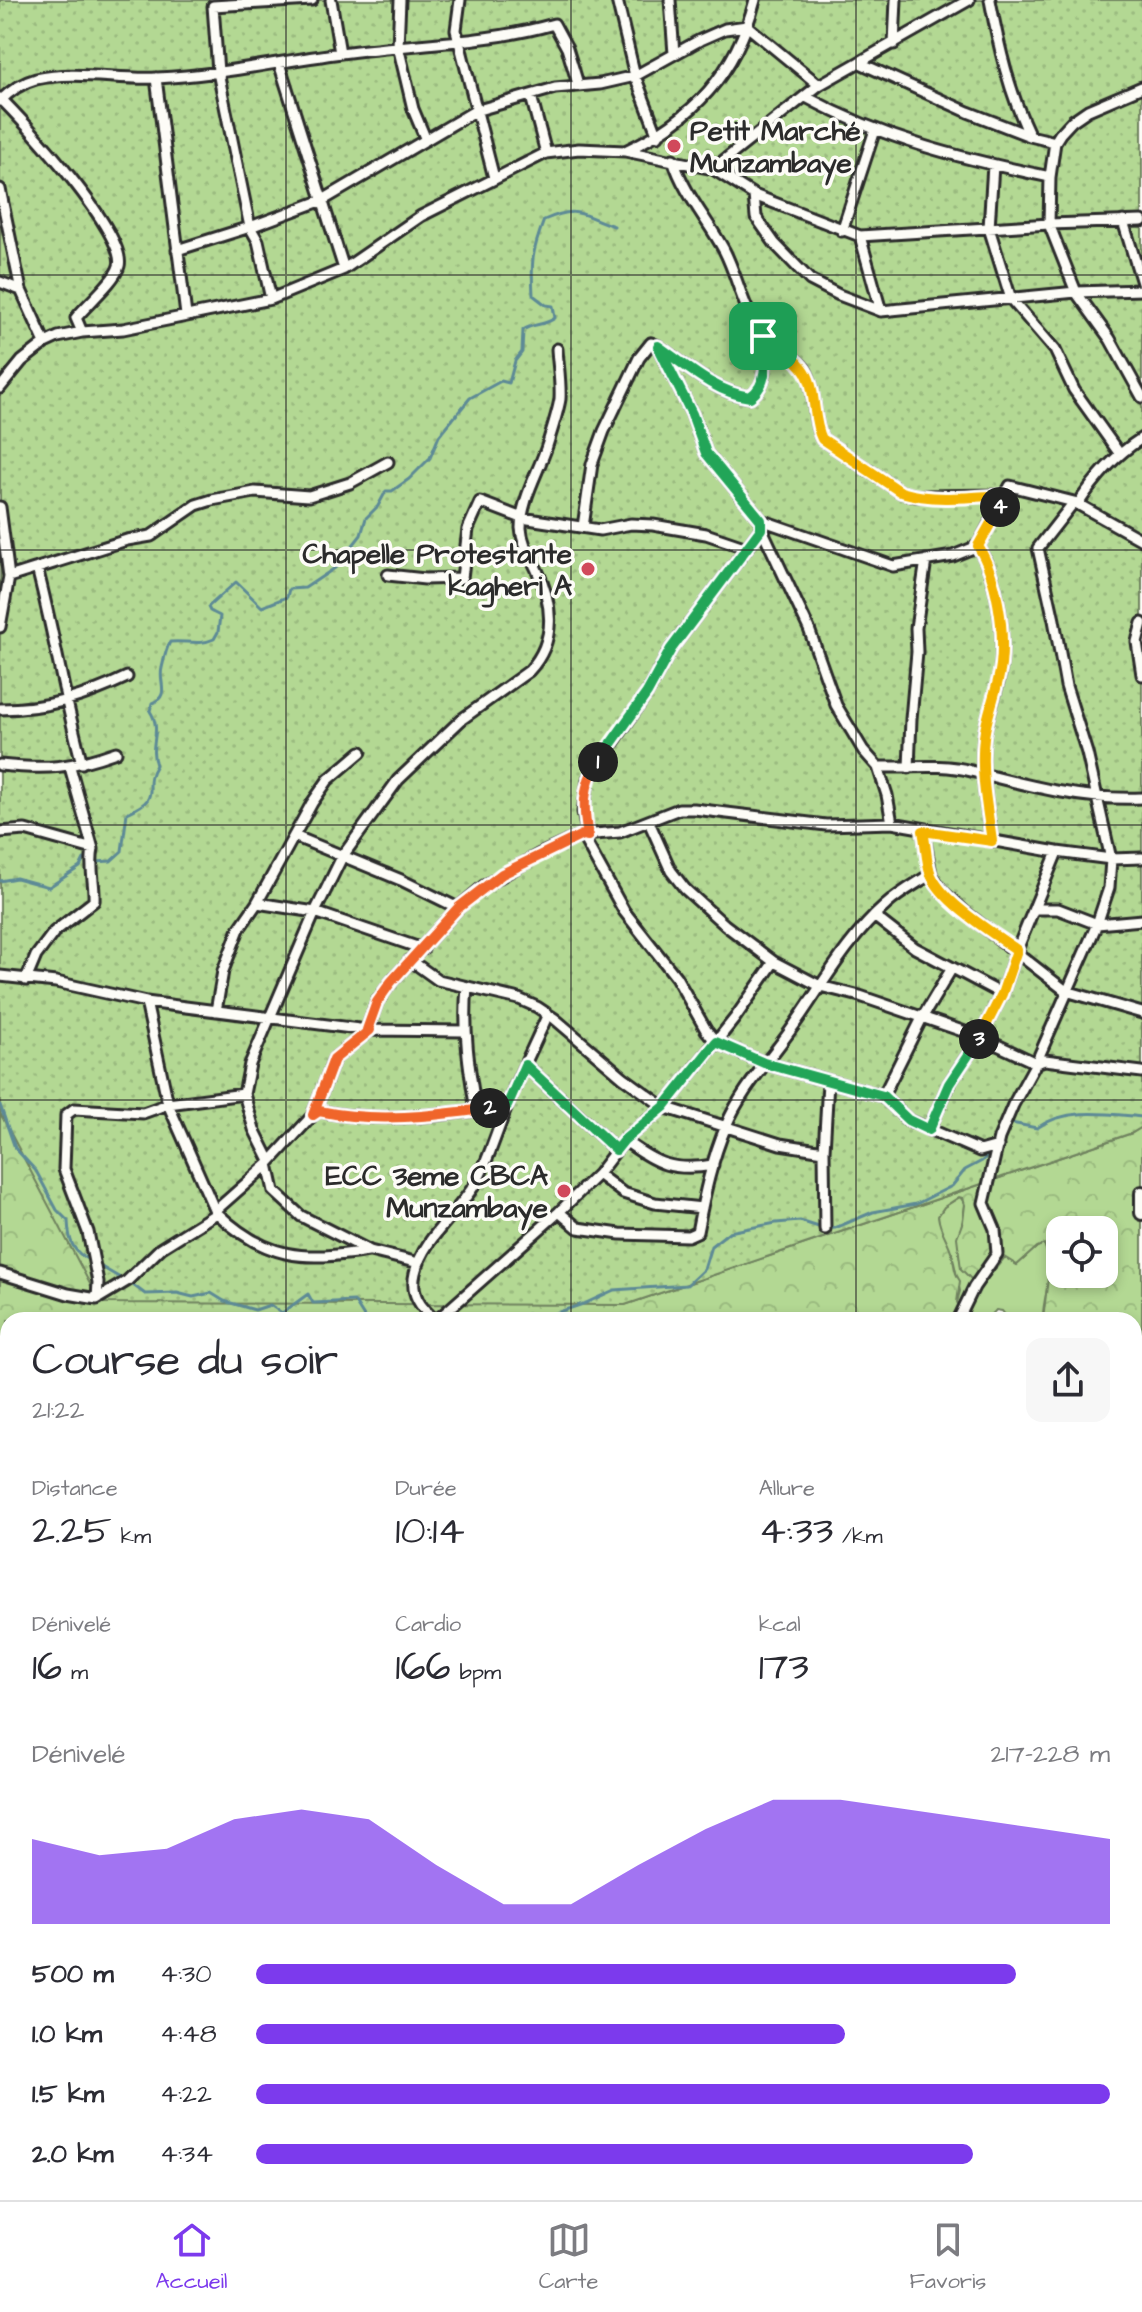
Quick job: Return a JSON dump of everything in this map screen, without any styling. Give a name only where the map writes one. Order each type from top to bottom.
[{"type":"street","points":[[271,299],[258,241],[250,227],[218,72],[213,6],[312,0]]},
{"type":"street","points":[[331,0],[340,53]]},
{"type":"street","points":[[400,0],[398,46],[413,109],[426,140]]},
{"type":"street","points":[[460,0],[456,30],[494,178]]},
{"type":"street","points":[[617,0],[635,76],[658,136]]},
{"type":"street","points":[[670,0],[674,54]]},
{"type":"street","points":[[625,151],[658,136],[718,81],[739,46],[755,0]]},
{"type":"street","points":[[894,44],[896,0]]},
{"type":"street","points":[[713,169],[819,85],[969,0]]},
{"type":"street","points":[[990,0],[1009,87],[1030,136]]},
{"type":"street","points":[[82,332],[76,318],[119,266],[119,253],[105,225],[55,156],[0,99],[21,84],[68,75],[156,78],[218,72],[340,53],[510,36],[554,24],[567,48],[578,84]]},
{"type":"street","points":[[177,250],[323,200],[475,111],[555,88],[600,84],[635,76],[725,29],[747,26],[819,85]]},
{"type":"street","points":[[279,63],[344,269]]},
{"type":"street","points":[[860,63],[905,85],[1030,136],[1055,142]]},
{"type":"street","points":[[156,78],[186,315]]},
{"type":"street","points":[[1142,87],[1088,110],[1072,121],[1055,142],[1050,177],[1049,224],[1076,292],[1110,339],[1142,397]]},
{"type":"street","points":[[531,96],[546,153]]},
{"type":"street","points":[[806,97],[901,141],[1050,177]]},
{"type":"street","points":[[842,231],[875,130]]},
{"type":"street","points":[[0,388],[22,361],[58,337],[123,329],[271,299],[344,269],[421,216],[546,153],[579,149],[625,151],[713,169],[754,195],[860,236],[1142,221]]},
{"type":"street","points":[[673,159],[679,178],[724,251],[747,311],[763,336],[803,367],[809,382],[816,426],[822,439],[901,492],[939,497],[1006,495]]},
{"type":"street","points":[[993,165],[989,228],[1011,299],[1055,350],[1074,390],[1119,453]]},
{"type":"street","points":[[0,189],[21,290],[45,343]]},
{"type":"street","points":[[754,195],[756,217],[775,244],[810,280],[881,311],[1076,292],[1142,290]]},
{"type":"street","points":[[1123,221],[1142,283]]},
{"type":"street","points":[[860,236],[881,311]]},
{"type":"street","points":[[0,282],[21,290]]},
{"type":"street","points":[[583,527],[592,464],[604,431],[639,358],[651,343],[735,395],[750,397],[756,393],[766,368],[763,336]]},
{"type":"street","points":[[658,346],[692,414],[706,453],[761,525],[809,629],[836,705],[863,750],[878,767],[892,823]]},
{"type":"street","points":[[419,1263],[370,1251],[301,1216],[285,1204],[274,1191],[269,1163],[254,1129],[244,1094],[257,1043],[342,857],[398,780],[462,719],[529,671],[545,649],[551,622],[549,603],[524,543],[522,518],[560,400],[557,349]]},
{"type":"street","points":[[962,1312],[974,1287],[997,1254],[995,1229],[984,1203],[999,1142],[1013,1105],[1036,1063],[1097,924],[1109,888],[1111,859],[1098,796],[1066,686],[1038,548],[1097,476],[1119,453],[1142,438]]},
{"type":"street","points":[[9,577],[127,540],[151,536],[196,505],[212,500],[255,492],[309,496],[350,483],[388,462]]},
{"type":"street","points":[[761,525],[893,566],[906,566],[953,556],[978,546],[1010,486],[1076,503],[1142,540]]},
{"type":"street","points":[[388,575],[425,579],[462,578],[468,529],[480,502],[522,518],[600,530],[631,524],[653,525],[706,534],[747,548]]},
{"type":"street","points":[[0,507],[9,577],[0,627]]},
{"type":"street","points":[[761,525],[671,649],[647,693],[588,780],[583,812],[585,836],[624,911],[676,977],[716,1042],[764,1063],[883,1096],[908,1120],[980,1151],[999,1142]]},
{"type":"street","points":[[978,546],[991,567],[1000,616],[1001,665],[984,736],[984,776],[992,841]]},
{"type":"street","points":[[909,768],[916,628],[926,560]]},
{"type":"street","points":[[37,568],[50,617],[65,702],[82,763]]},
{"type":"street","points":[[1142,623],[1137,642],[1142,675]]},
{"type":"street","points":[[0,709],[65,702],[127,677]]},
{"type":"street","points":[[0,765],[70,767],[116,752]]},
{"type":"street","points":[[216,1011],[223,971],[239,929],[328,780],[361,752]]},
{"type":"street","points":[[878,767],[936,766],[1098,796],[1142,798]]},
{"type":"street","points":[[26,980],[36,956],[54,932],[94,901],[95,883],[90,861],[93,849],[70,767]]},
{"type":"street","points":[[313,1115],[334,1059],[368,1030],[377,1002],[410,960],[458,908],[502,874],[585,836],[620,832],[679,809],[826,825],[892,823],[923,831],[1057,852],[1111,859],[1142,858]]},
{"type":"street","points":[[649,822],[671,871],[685,889],[725,925],[774,962],[820,986],[860,996],[980,1037],[1036,1063],[1045,1060],[1142,1072],[1142,1062]]},
{"type":"street","points":[[0,832],[25,830],[93,849]]},
{"type":"street","points":[[923,831],[931,874],[942,891],[966,913],[1066,991],[1142,1013]]},
{"type":"street","points":[[294,836],[401,880],[458,908]]},
{"type":"street","points":[[929,1130],[949,1084],[980,1037],[1002,994],[1057,852]]},
{"type":"street","points":[[559,1212],[578,1228],[620,1234],[688,1236],[697,1232],[725,1127],[742,1096],[874,916],[902,892],[931,874]]},
{"type":"street","points":[[257,903],[315,912],[423,949]]},
{"type":"street","points":[[1034,909],[1058,909],[1097,924],[1142,920]]},
{"type":"street","points":[[874,916],[915,948],[1002,994]]},
{"type":"street","points":[[410,960],[438,980],[519,999],[548,1014],[664,1107],[780,1144],[824,1151]]},
{"type":"street","points":[[445,1312],[559,1212],[598,1174],[624,1140],[664,1107],[774,962]]},
{"type":"street","points":[[883,1096],[922,1018],[952,968]]},
{"type":"street","points":[[0,976],[56,982],[146,1002],[368,1030],[466,1031]]},
{"type":"street","points":[[467,987],[466,1031],[476,1110]]},
{"type":"street","points":[[146,1002],[168,1104],[216,1212],[230,1226],[262,1247],[287,1254],[337,1256],[370,1251]]},
{"type":"street","points":[[426,1312],[416,1299],[415,1273],[425,1248],[452,1217],[478,1178],[548,1014]]},
{"type":"street","points":[[525,1065],[616,1150]]},
{"type":"street","points":[[825,1229],[824,1151],[828,1082]]},
{"type":"street","points":[[97,1299],[98,1282],[88,1232],[64,1169],[66,1115],[74,1109],[143,1113],[168,1104],[244,1094]]},
{"type":"street","points":[[0,1273],[68,1294],[97,1299],[127,1281],[161,1248],[216,1212],[319,1111],[398,1118],[507,1106]]},
{"type":"street","points":[[624,1140],[649,1159],[665,1165],[682,1169],[713,1165]]},
{"type":"street","points":[[598,1174],[623,1193],[667,1205],[702,1208]]},
{"type":"street","points":[[1142,1193],[1142,1213]]},
{"type":"green space","points":[[0,0],[1142,0],[1142,1127],[1132,1133],[625,1305],[100,1303],[0,1113]]},
{"type":"green space","points":[[0,1113],[625,1305],[1132,1133],[1142,1127],[1142,1312],[1044,1312],[1047,1288],[1118,1288],[1118,1216],[1046,1216],[1046,1250],[1044,1244],[1037,1247],[1017,1265],[1004,1257],[983,1284],[971,1279],[961,1269],[957,1237],[965,1205],[963,1198],[959,1197],[944,1207],[938,1216],[960,1281],[957,1302],[962,1312],[0,1312]]},
{"type":"green space","points":[[960,1197],[965,1204],[960,1260],[971,1277],[983,1284],[1005,1257],[1017,1265],[1044,1244],[1047,1288],[1043,1312],[962,1312],[957,1302],[960,1291],[952,1253],[940,1232],[938,1216],[944,1207]]},
{"type":"waterway","points":[[96,862],[111,861],[122,851],[127,813],[149,797],[150,780],[156,765],[156,731],[150,711],[152,703],[161,696],[161,673],[170,642],[214,639],[220,616],[208,607],[236,582],[262,607],[287,597],[289,589],[305,588],[335,568],[361,535],[366,518],[378,506],[386,491],[392,491],[409,479],[430,458],[439,436],[470,398],[501,381],[509,383],[515,361],[522,352],[523,330],[555,318],[553,306],[546,305],[533,295],[533,257],[544,220],[573,212],[614,226]]},
{"type":"waterway","points":[[0,881],[16,878],[49,887],[80,867],[84,859],[88,860]]},
{"type":"waterway","points":[[0,1105],[15,1148],[36,1171],[57,1210],[68,1221],[76,1250],[91,1261]]},
{"type":"waterway","points":[[1006,1131],[1011,1123],[1037,1128],[1074,1114],[1142,1117]]},
{"type":"waterway","points":[[559,1312],[614,1290],[687,1285],[704,1269],[711,1246],[729,1232],[800,1221],[825,1229],[835,1228],[873,1212],[916,1204],[952,1186],[965,1170],[994,1150]]},
{"type":"waterway","points":[[98,1265],[122,1279]]},
{"type":"waterway","points":[[129,1282],[145,1294],[177,1293],[193,1297],[211,1293],[224,1301],[255,1310],[270,1305],[280,1312]]},
{"type":"waterway","points":[[283,1312],[308,1294],[313,1303],[354,1301],[361,1312]]},
{"type":"place","name":"Petit Marché Munzambaye","points":[[674,146]]},
{"type":"place","name":"Chapelle Protestante kagheri A","points":[[588,569]]},
{"type":"place","name":"ECC 3eme CBCA Munzambaye","points":[[564,1191]]},
{"type":"route","points":[[763,336],[803,367],[809,382],[816,426],[822,439],[901,492],[939,497],[1006,495],[978,546],[991,567],[1000,616],[1001,665],[984,736],[983,761],[992,841],[923,831],[931,874],[942,891],[966,913],[1017,950],[1002,994],[980,1037],[949,1084],[929,1130],[908,1120],[883,1096],[872,1091],[764,1063],[716,1042],[664,1107],[616,1150],[525,1065],[507,1106],[398,1118],[319,1111],[313,1115],[334,1059],[370,1030],[367,1030],[377,1002],[391,982],[458,908],[502,874],[582,835],[588,836],[583,812],[588,780],[647,693],[671,649],[761,529],[761,520],[706,453],[692,414],[658,346],[735,395],[750,397],[756,393],[766,368],[763,336]]}]
